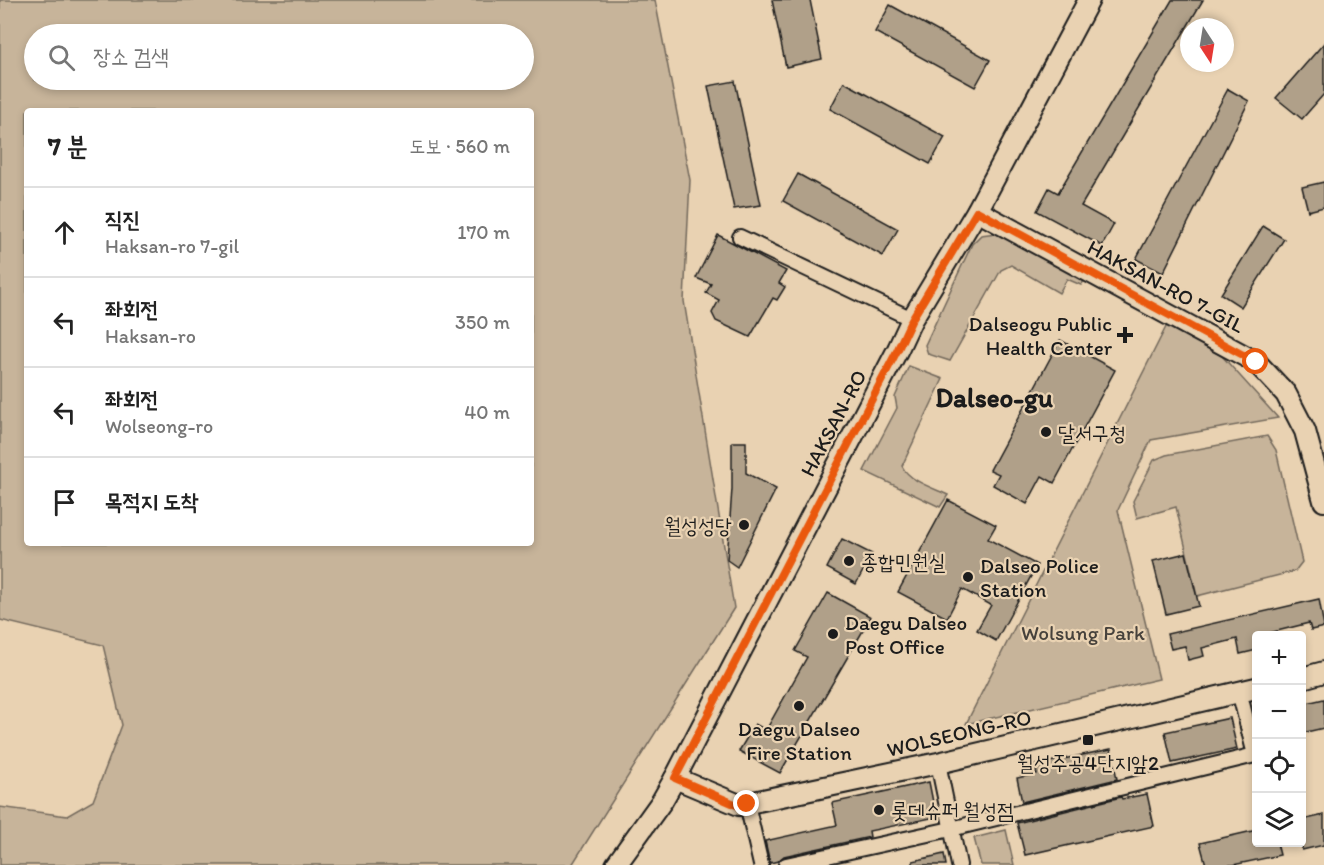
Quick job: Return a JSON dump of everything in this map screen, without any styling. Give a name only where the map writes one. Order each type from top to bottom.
[{"type":"street","name":"HAKSAN-RO","points":[[616,865],[662,801],[675,778],[912,319],[977,211],[1089,0]]},
{"type":"street","name":"HAKSAN-RO 7-GIL","points":[[977,211],[1256,362],[1286,394],[1305,431],[1324,501]]},
{"type":"street","points":[[740,237],[912,319]]},
{"type":"street","points":[[1306,677],[1324,672]]},
{"type":"street","points":[[786,865],[951,829],[1255,755],[1248,689]]},
{"type":"street","name":"WOLSEONG-RO","points":[[675,778],[739,806],[938,763],[1248,689]]},
{"type":"street","points":[[938,763],[959,865]]},
{"type":"street","points":[[747,804],[761,865]]},
{"type":"green space","points":[[0,0],[655,0],[690,180],[684,301],[734,608],[572,865],[0,865],[0,807],[67,816],[93,801],[122,725],[103,645],[0,620]]},
{"type":"green space","points":[[1004,232],[1089,275],[1081,285],[1067,279],[1059,293],[1011,265],[1001,270],[950,361],[928,354],[925,345],[972,244],[981,235]]},
{"type":"green space","name":"Wolsung Park","points":[[1167,325],[1222,356],[1278,418],[1151,440],[1118,510],[1159,679],[966,724]]},
{"type":"green space","points":[[909,366],[943,379],[902,466],[916,480],[948,495],[940,507],[864,471],[897,408],[895,397]]},
{"type":"green space","points":[[1267,436],[1276,450],[1302,562],[1295,571],[1197,596],[1176,507],[1137,518],[1133,501],[1154,460],[1166,455]]},
{"type":"green space","points":[[1006,830],[1014,865],[981,865],[974,838]]},
{"type":"building","points":[[772,0],[810,0],[822,59],[786,67]]},
{"type":"building","points":[[1172,0],[1203,0],[1192,18],[1180,18],[1180,39],[1081,206],[1114,224],[1102,246],[1037,211],[1049,188],[1058,193]]},
{"type":"building","points":[[890,5],[990,60],[975,87],[875,32]]},
{"type":"building","points":[[1324,43],[1324,94],[1302,119],[1276,98]]},
{"type":"building","points":[[735,81],[761,205],[734,209],[708,86]]},
{"type":"building","points":[[844,82],[945,137],[930,164],[830,109]]},
{"type":"building","points":[[1228,89],[1249,101],[1163,273],[1136,259]]},
{"type":"building","points":[[798,174],[898,229],[883,256],[783,201]]},
{"type":"building","points":[[1324,182],[1324,207],[1308,211],[1302,187]]},
{"type":"building","points":[[1263,226],[1284,239],[1241,307],[1221,294]]},
{"type":"building","points":[[718,235],[786,271],[779,283],[785,287],[777,300],[773,298],[750,337],[716,321],[712,313],[719,300],[706,293],[711,284],[696,278]]},
{"type":"building","name":"달서구청","points":[[1060,340],[1115,370],[1054,483],[1042,476],[1027,504],[993,485],[999,474],[990,470]]},
{"type":"building","name":"월성성당","points":[[732,442],[746,442],[746,473],[776,489],[737,567],[727,560],[732,489]]},
{"type":"building","name":"Dalseo Police Station","points":[[948,500],[996,525],[988,539],[1037,565],[996,641],[977,630],[991,605],[962,589],[947,618],[898,592]]},
{"type":"building","name":"종합민원실","points":[[842,539],[872,554],[856,584],[827,568]]},
{"type":"building","points":[[1186,553],[1199,606],[1166,614],[1153,561]]},
{"type":"building","points":[[828,593],[871,617],[780,773],[739,751],[755,724],[766,730],[807,657],[795,651]]},
{"type":"building","points":[[1319,599],[1324,627],[1311,630],[1309,623],[1277,631],[1252,631],[1252,651],[1240,654],[1237,639],[1202,648],[1204,656],[1188,660],[1185,646],[1171,649],[1167,634]]},
{"type":"building","points":[[1324,699],[1324,728],[1306,732],[1306,703]]},
{"type":"building","points":[[1230,718],[1237,749],[1172,763],[1165,732]]},
{"type":"building","points":[[1111,749],[1117,779],[1022,802],[1017,778],[1037,774],[1035,765]]},
{"type":"building","points":[[929,782],[936,817],[869,831],[870,837],[784,856],[770,863],[765,841],[837,825],[832,803]]},
{"type":"building","points":[[1147,794],[1154,826],[1025,855],[1017,823],[1121,797],[1122,799]]},
{"type":"building","points":[[1324,815],[1324,845],[1302,850],[1302,847],[1306,847],[1306,819]]},
{"type":"building","points":[[1252,831],[1252,847],[1278,847],[1280,855],[1233,865],[1206,865],[1200,843]]},
{"type":"building","points":[[944,854],[946,865],[913,865],[913,861]]},
{"type":"place","name":"Dalseogu Public Health Center","points":[[1125,335]]},
{"type":"place","name":"달서구청","points":[[1046,432]]},
{"type":"place","name":"월성성당","points":[[744,525]]},
{"type":"place","name":"종합민원실","points":[[849,561]]},
{"type":"place","name":"Dalseo Police Station","points":[[968,577]]},
{"type":"place","name":"Daegu Dalseo Post Office","points":[[833,634]]},
{"type":"place","name":"Daegu Dalseo Fire Station","points":[[799,706]]},
{"type":"place","name":"월성주공4단지앞2","points":[[1088,740]]},
{"type":"place","name":"롯데슈퍼 월성점","points":[[879,810]]},
{"type":"district","name":"Dalseo-gu","points":[[994,397]]},
{"type":"route","points":[[747,804],[739,806],[675,778],[912,319],[977,211],[1256,362]]}]
